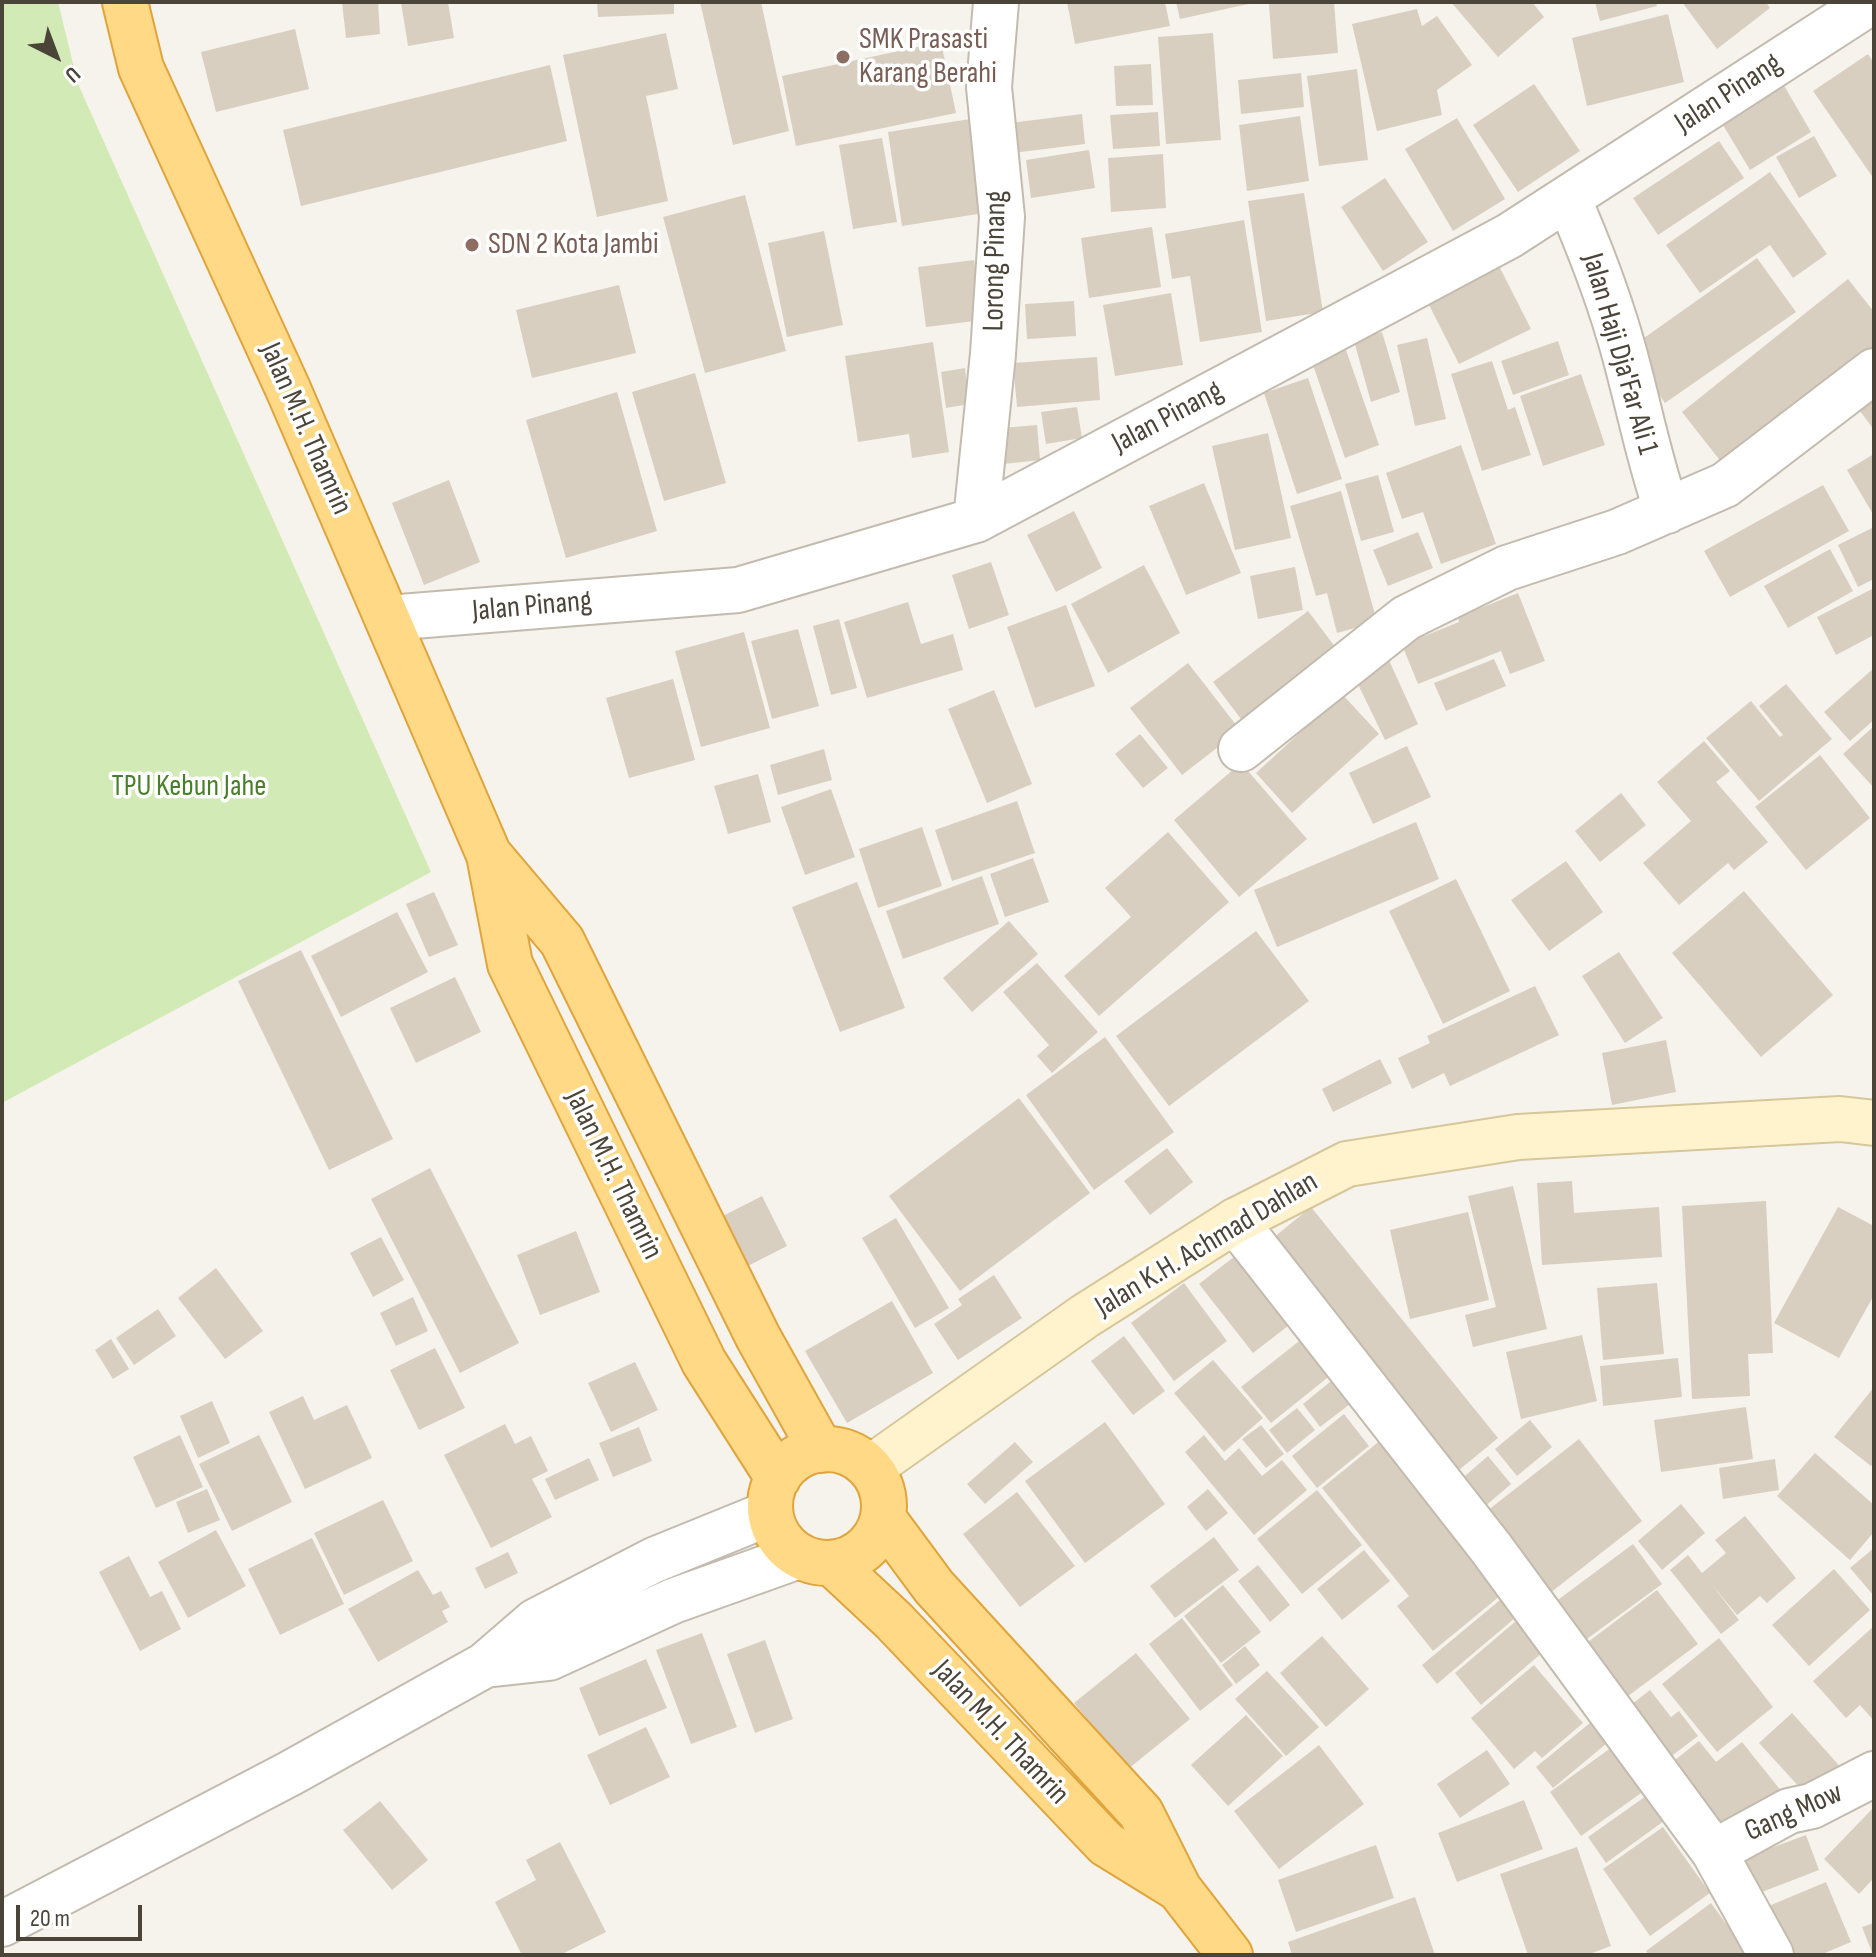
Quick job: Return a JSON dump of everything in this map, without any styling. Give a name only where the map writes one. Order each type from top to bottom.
[{"type":"highway","name":"Jalan M.H. Thamrin","points":[[125,2],[141,68],[288,389],[489,855],[510,964],[704,1362],[774,1495]]},
{"type":"highway","name":"Jalan M.H. Thamrin","points":[[489,855],[562,941],[758,1337],[821,1450]]},
{"type":"highway","points":[[821,1450],[839,1451],[856,1457],[870,1468],[880,1483],[884,1501],[883,1518],[876,1535],[865,1549],[850,1558],[816,1560],[785,1545],[775,1530],[774,1495],[796,1459],[821,1450]]},
{"type":"highway","name":"Jalan M.H. Thamrin","points":[[883,1518],[934,1587],[1141,1813],[1179,1889],[1230,1955]]},
{"type":"highway","name":"Jalan M.H. Thamrin","points":[[816,1560],[894,1621],[1106,1844],[1179,1889]]},
{"type":"main road","name":"Jalan K.H. Achmad Dahlan","points":[[870,1468],[1085,1316],[1235,1221],[1347,1164],[1518,1137],[1840,1119],[1874,1123]]},
{"type":"street","name":"Lorong Pinang","points":[[976,520],[993,354],[1002,217],[989,87],[996,2]]},
{"type":"street","name":"Jalan Pinang","points":[[388,618],[738,590],[976,520],[1509,236],[1871,2]]},
{"type":"street","name":"Jalan Haji Dja'Far Ali 1","points":[[1568,198],[1596,263],[1667,511]]},
{"type":"street","points":[[1241,749],[1406,618],[1507,568],[1617,532],[1725,485],[1874,371]]},
{"type":"street","points":[[1235,1221],[1491,1548],[1714,1852],[1771,1955]]},
{"type":"street","points":[[2,1924],[289,1774],[485,1665],[536,1621],[774,1495]]},
{"type":"street","points":[[485,1665],[549,1658],[673,1601],[816,1560]]},
{"type":"street","name":"Gang Mow","points":[[1714,1852],[1776,1817],[1812,1806],[1874,1774]]},
{"type":"green space","name":"TPU Kebun Jahe","points":[[2,2],[58,2],[78,84],[431,872],[2,1103]]},
{"type":"building","points":[[342,2],[378,2],[380,34],[346,38]]},
{"type":"building","points":[[401,2],[448,2],[454,38],[408,46]]},
{"type":"building","points":[[597,2],[674,2],[674,14],[598,17]]},
{"type":"building","points":[[700,2],[761,2],[789,131],[733,145]]},
{"type":"building","points":[[1067,2],[1165,2],[1170,26],[1075,44]]},
{"type":"building","points":[[1176,2],[1253,2],[1253,3],[1180,19]]},
{"type":"building","points":[[1334,2],[1338,53],[1273,59],[1269,4]]},
{"type":"building","points":[[1451,2],[1532,2],[1544,17],[1498,57]]},
{"type":"building","points":[[1595,2],[1656,2],[1657,6],[1600,21]]},
{"type":"building","points":[[1682,2],[1766,2],[1770,8],[1717,49]]},
{"type":"building","points":[[1417,9],[1422,26],[1437,16],[1472,65],[1437,90],[1442,115],[1377,131],[1352,24]]},
{"type":"building","points":[[1668,14],[1684,82],[1587,106],[1572,38]]},
{"type":"building","points":[[295,29],[309,89],[216,112],[201,52]]},
{"type":"building","points":[[666,33],[678,89],[646,96],[668,201],[597,217],[563,55]]},
{"type":"building","points":[[1213,33],[1221,140],[1166,144],[1158,37]]},
{"type":"building","points":[[941,42],[956,113],[796,146],[782,76]]},
{"type":"building","points":[[1868,54],[1874,63],[1874,179],[1813,91]]},
{"type":"building","points":[[1151,64],[1153,105],[1116,106],[1114,66]]},
{"type":"building","points":[[550,65],[567,141],[301,206],[283,130]]},
{"type":"building","points":[[1357,69],[1368,160],[1319,166],[1307,76]]},
{"type":"building","points":[[1301,73],[1304,107],[1241,114],[1238,80]]},
{"type":"building","points":[[1782,82],[1811,132],[1750,170],[1720,120]]},
{"type":"building","points":[[1534,84],[1580,151],[1518,192],[1473,125]]},
{"type":"building","points":[[1158,112],[1160,146],[1113,149],[1110,115]]},
{"type":"building","points":[[1082,114],[1085,144],[1013,153],[1010,123]]},
{"type":"building","points":[[1300,116],[1309,181],[1247,191],[1239,125]]},
{"type":"building","points":[[1457,118],[1505,199],[1453,231],[1405,149]]},
{"type":"building","points":[[970,119],[984,213],[902,226],[888,132]]},
{"type":"building","points":[[1814,136],[1837,176],[1799,198],[1776,157]]},
{"type":"building","points":[[882,138],[897,222],[853,229],[839,145]]},
{"type":"building","points":[[1719,141],[1744,178],[1658,235],[1633,198]]},
{"type":"building","points":[[1089,150],[1095,188],[1031,198],[1026,160]]},
{"type":"building","points":[[1163,154],[1166,208],[1111,212],[1108,158]]},
{"type":"building","points":[[1770,172],[1827,254],[1793,278],[1770,245],[1700,293],[1666,245]]},
{"type":"building","points":[[1385,178],[1428,242],[1383,271],[1341,207]]},
{"type":"building","points":[[1304,193],[1323,312],[1266,321],[1248,201]]},
{"type":"building","points":[[745,195],[786,351],[705,373],[663,217]]},
{"type":"building","points":[[1244,220],[1262,332],[1200,342],[1190,276],[1172,279],[1165,234]]},
{"type":"building","points":[[1152,227],[1161,287],[1089,298],[1081,238]]},
{"type":"building","points":[[824,231],[843,325],[787,337],[768,243]]},
{"type":"building","points":[[1757,258],[1796,312],[1665,403],[1627,350]]},
{"type":"building","points":[[974,260],[983,320],[926,327],[918,267]]},
{"type":"building","points":[[1499,266],[1531,329],[1459,364],[1427,301]]},
{"type":"building","points":[[1848,279],[1874,312],[1874,356],[1729,472],[1682,412]]},
{"type":"building","points":[[619,285],[636,353],[532,378],[516,310]]},
{"type":"building","points":[[1171,293],[1183,365],[1115,376],[1103,305]]},
{"type":"building","points":[[1074,301],[1076,336],[1027,339],[1025,304]]},
{"type":"building","points":[[1382,332],[1400,392],[1371,402],[1354,341]]},
{"type":"building","points":[[1427,338],[1446,419],[1415,426],[1397,345]]},
{"type":"building","points":[[1558,341],[1569,375],[1513,395],[1501,361]]},
{"type":"building","points":[[933,342],[949,452],[912,458],[909,434],[858,442],[845,356]]},
{"type":"building","points":[[1346,350],[1379,445],[1345,458],[1312,362]]},
{"type":"building","points":[[1097,357],[1100,400],[1017,407],[1013,363]]},
{"type":"building","points":[[1492,361],[1508,410],[1515,407],[1531,455],[1482,471],[1451,374]]},
{"type":"building","points":[[965,368],[969,404],[946,408],[941,372]]},
{"type":"building","points":[[695,373],[726,483],[664,501],[632,392]]},
{"type":"building","points":[[1581,374],[1605,445],[1543,466],[1520,396]]},
{"type":"building","points":[[1308,378],[1342,479],[1297,494],[1264,393]]},
{"type":"building","points":[[1874,378],[1874,430],[1849,396]]},
{"type":"building","points":[[617,392],[657,531],[566,558],[526,420]]},
{"type":"building","points":[[1077,407],[1082,438],[1046,444],[1041,412]]},
{"type":"building","points":[[1037,425],[1040,460],[1004,464],[1001,428]]},
{"type":"building","points":[[1268,433],[1291,538],[1235,550],[1212,446]]},
{"type":"building","points":[[1461,445],[1496,544],[1441,564],[1423,512],[1402,519],[1386,473]]},
{"type":"building","points":[[1874,454],[1874,516],[1847,470]]},
{"type":"building","points":[[1378,475],[1394,532],[1361,541],[1345,484]]},
{"type":"building","points":[[449,480],[480,562],[424,585],[392,503]]},
{"type":"building","points":[[1204,483],[1241,573],[1186,595],[1149,506]]},
{"type":"building","points":[[1823,485],[1849,531],[1730,597],[1704,551]]},
{"type":"building","points":[[1341,491],[1377,622],[1337,633],[1327,593],[1316,596],[1290,506]]},
{"type":"building","points":[[1074,511],[1102,568],[1056,592],[1027,535]]},
{"type":"building","points":[[1874,527],[1874,579],[1858,587],[1838,545]]},
{"type":"building","points":[[1418,532],[1433,568],[1388,586],[1373,550]]},
{"type":"building","points":[[1830,549],[1853,591],[1788,628],[1764,586]]},
{"type":"building","points":[[991,562],[1009,615],[969,629],[952,575]]},
{"type":"building","points":[[1144,565],[1180,633],[1108,673],[1071,604]]},
{"type":"building","points":[[1295,567],[1303,610],[1258,619],[1250,576]]},
{"type":"building","points":[[1874,588],[1874,635],[1836,655],[1817,617]]},
{"type":"building","points":[[1518,593],[1545,661],[1510,674],[1501,651],[1418,684],[1402,645],[1459,622],[1458,617]]},
{"type":"building","points":[[908,602],[921,644],[953,634],[963,670],[867,698],[844,622]]},
{"type":"building","points":[[1066,605],[1095,686],[1035,708],[1007,627]]},
{"type":"building","points":[[1308,611],[1342,656],[1247,727],[1213,682]]},
{"type":"building","points":[[839,619],[857,688],[831,695],[813,626]]},
{"type":"building","points":[[798,629],[819,706],[772,719],[751,641]]},
{"type":"building","points":[[744,632],[770,728],[701,747],[675,651]]},
{"type":"building","points":[[1388,658],[1418,724],[1385,740],[1353,674]]},
{"type":"building","points":[[1494,659],[1506,686],[1446,711],[1434,683]]},
{"type":"building","points":[[1188,663],[1240,730],[1182,775],[1130,708]]},
{"type":"building","points":[[1874,668],[1874,720],[1850,741],[1824,712]]},
{"type":"building","points":[[673,679],[695,760],[629,778],[606,698]]},
{"type":"building","points":[[1786,684],[1832,739],[1759,801],[1706,738],[1751,701],[1780,737],[1783,735],[1759,706]]},
{"type":"building","points":[[994,690],[1032,784],[987,803],[948,709]]},
{"type":"building","points":[[1342,694],[1379,734],[1292,813],[1256,773]]},
{"type":"building","points":[[1874,726],[1874,788],[1843,754]]},
{"type":"building","points":[[1140,734],[1168,768],[1143,788],[1115,754]]},
{"type":"building","points":[[1704,741],[1730,771],[1716,782],[1768,842],[1734,870],[1728,863],[1679,905],[1643,863],[1691,821],[1657,782]]},
{"type":"building","points":[[1407,746],[1431,797],[1373,824],[1349,773]]},
{"type":"building","points":[[824,749],[832,780],[778,795],[770,765]]},
{"type":"building","points":[[1820,755],[1870,818],[1806,870],[1755,807]]},
{"type":"building","points":[[1241,763],[1307,839],[1239,897],[1174,820]]},
{"type":"building","points":[[758,774],[771,822],[728,834],[714,786]]},
{"type":"building","points":[[831,789],[855,857],[805,875],[781,807]]},
{"type":"building","points":[[1621,793],[1646,825],[1600,862],[1575,831]]},
{"type":"building","points":[[1017,801],[1035,853],[952,881],[935,830]]},
{"type":"building","points":[[1416,822],[1439,879],[1277,947],[1254,890]]},
{"type":"building","points":[[922,827],[942,886],[878,908],[859,849]]},
{"type":"building","points":[[1168,832],[1229,902],[1099,1016],[1064,976],[1131,917],[1105,888]]},
{"type":"building","points":[[1033,858],[1049,902],[1005,917],[990,874]]},
{"type":"building","points":[[1566,861],[1603,912],[1549,951],[1511,900]]},
{"type":"building","points":[[982,876],[999,924],[903,959],[886,911]]},
{"type":"building","points":[[1456,879],[1510,991],[1443,1024],[1389,911]]},
{"type":"building","points":[[857,882],[905,1008],[840,1032],[792,907]]},
{"type":"building","points":[[1744,891],[1833,995],[1761,1057],[1672,953]]},
{"type":"building","points":[[434,892],[458,945],[429,957],[406,904]]},
{"type":"building","points":[[397,912],[428,972],[341,1017],[311,956]]},
{"type":"building","points":[[1009,921],[1038,954],[972,1012],[943,978]]},
{"type":"building","points":[[1256,931],[1309,1001],[1169,1106],[1116,1036]]},
{"type":"building","points":[[301,950],[393,1139],[329,1170],[238,981]]},
{"type":"building","points":[[1619,952],[1663,1018],[1625,1043],[1582,976]]},
{"type":"building","points":[[1037,963],[1098,1032],[1052,1073],[1037,1056],[1049,1045],[1003,992]]},
{"type":"building","points":[[455,977],[481,1032],[416,1063],[390,1008]]},
{"type":"building","points":[[1535,986],[1559,1035],[1450,1086],[1444,1073],[1412,1089],[1398,1058],[1430,1043],[1427,1036]]},
{"type":"building","points":[[1105,1037],[1174,1132],[1094,1190],[1026,1095]]},
{"type":"building","points":[[1666,1040],[1676,1092],[1612,1105],[1602,1053]]},
{"type":"building","points":[[1380,1059],[1392,1083],[1333,1112],[1322,1089]]},
{"type":"building","points":[[1019,1098],[1090,1193],[960,1291],[889,1196]]},
{"type":"building","points":[[1167,1148],[1193,1182],[1150,1215],[1124,1181]]},
{"type":"building","points":[[430,1168],[519,1343],[460,1373],[371,1199]]},
{"type":"building","points":[[1572,1181],[1574,1213],[1659,1207],[1662,1257],[1542,1265],[1537,1183]]},
{"type":"building","points":[[1513,1186],[1547,1329],[1473,1347],[1465,1315],[1496,1307],[1468,1196]]},
{"type":"building","points":[[762,1196],[787,1246],[738,1271],[713,1221]]},
{"type":"building","points":[[1766,1201],[1773,1353],[1748,1354],[1750,1396],[1692,1399],[1682,1206]]},
{"type":"building","points":[[1311,1207],[1498,1438],[1448,1479],[1262,1247]]},
{"type":"building","points":[[1838,1207],[1874,1226],[1874,1295],[1839,1358],[1774,1323]]},
{"type":"building","points":[[1468,1212],[1489,1300],[1410,1319],[1390,1230]]},
{"type":"building","points":[[896,1218],[949,1308],[915,1328],[862,1238]]},
{"type":"building","points":[[576,1231],[600,1292],[540,1315],[517,1255]]},
{"type":"building","points":[[381,1237],[404,1280],[373,1297],[350,1253]]},
{"type":"building","points":[[1244,1249],[1297,1319],[1253,1353],[1199,1284]]},
{"type":"building","points":[[216,1268],[263,1331],[225,1359],[178,1298]]},
{"type":"building","points":[[994,1275],[1022,1318],[958,1360],[934,1324],[962,1305],[958,1299]]},
{"type":"building","points":[[1184,1283],[1227,1341],[1174,1381],[1131,1323]]},
{"type":"building","points":[[1657,1283],[1664,1354],[1603,1360],[1597,1288]]},
{"type":"building","points":[[413,1297],[428,1331],[396,1346],[380,1313]]},
{"type":"building","points":[[892,1301],[933,1373],[847,1423],[805,1351]]},
{"type":"building","points":[[158,1309],[176,1336],[134,1365],[116,1338]]},
{"type":"building","points":[[1582,1335],[1597,1401],[1521,1419],[1506,1352]]},
{"type":"building","points":[[1124,1336],[1165,1391],[1133,1415],[1091,1361]]},
{"type":"building","points":[[1303,1338],[1332,1374],[1271,1423],[1241,1387]]},
{"type":"building","points":[[111,1339],[129,1369],[113,1379],[95,1350]]},
{"type":"building","points":[[435,1348],[465,1408],[419,1430],[390,1370]]},
{"type":"building","points":[[1678,1358],[1682,1397],[1603,1406],[1600,1366]]},
{"type":"building","points":[[1213,1360],[1263,1418],[1224,1452],[1174,1393]]},
{"type":"building","points":[[635,1362],[658,1410],[611,1432],[588,1383]]},
{"type":"building","points":[[1336,1377],[1354,1401],[1320,1427],[1303,1404]]},
{"type":"building","points":[[1874,1387],[1874,1462],[1871,1466],[1834,1437]]},
{"type":"building","points":[[303,1396],[314,1420],[347,1405],[372,1458],[305,1489],[269,1412]]},
{"type":"building","points":[[212,1401],[230,1443],[198,1458],[180,1416]]},
{"type":"building","points":[[1746,1407],[1753,1459],[1661,1472],[1654,1420]]},
{"type":"building","points":[[1297,1408],[1315,1430],[1287,1453],[1269,1430]]},
{"type":"building","points":[[1344,1414],[1369,1446],[1317,1488],[1292,1456]]},
{"type":"building","points":[[1530,1420],[1552,1447],[1517,1476],[1495,1449]]},
{"type":"building","points":[[1105,1422],[1165,1504],[1085,1563],[1025,1481]]},
{"type":"building","points":[[505,1424],[515,1444],[531,1436],[548,1471],[532,1479],[552,1517],[491,1548],[444,1455]]},
{"type":"building","points":[[1261,1425],[1284,1454],[1266,1468],[1242,1439]]},
{"type":"building","points":[[639,1427],[652,1461],[613,1477],[599,1443]]},
{"type":"building","points":[[180,1435],[203,1487],[156,1508],[133,1457]]},
{"type":"building","points":[[259,1435],[292,1502],[232,1531],[199,1464]]},
{"type":"building","points":[[1204,1435],[1225,1461],[1239,1448],[1262,1476],[1282,1460],[1307,1490],[1254,1535],[1185,1452]]},
{"type":"building","points":[[1382,1439],[1506,1591],[1433,1651],[1397,1606],[1409,1596],[1322,1488]]},
{"type":"building","points":[[1579,1439],[1642,1521],[1550,1593],[1487,1511]]},
{"type":"building","points":[[1015,1442],[1033,1462],[985,1504],[967,1484]]},
{"type":"building","points":[[1815,1453],[1874,1505],[1874,1532],[1850,1560],[1777,1496]]},
{"type":"building","points":[[1488,1456],[1511,1484],[1476,1514],[1452,1487]]},
{"type":"building","points":[[589,1458],[599,1480],[555,1500],[545,1479]]},
{"type":"building","points":[[1775,1459],[1779,1490],[1723,1499],[1719,1468]]},
{"type":"building","points":[[207,1489],[220,1520],[188,1533],[176,1502]]},
{"type":"building","points":[[1208,1489],[1228,1513],[1206,1531],[1187,1507]]},
{"type":"building","points":[[1317,1490],[1362,1545],[1302,1594],[1257,1539]]},
{"type":"building","points":[[1017,1492],[1075,1566],[1020,1607],[963,1534]]},
{"type":"building","points":[[383,1500],[413,1561],[344,1595],[314,1533]]},
{"type":"building","points":[[1681,1504],[1705,1533],[1662,1570],[1638,1541]]},
{"type":"building","points":[[1745,1516],[1796,1578],[1767,1603],[1760,1596],[1737,1615],[1713,1586],[1739,1620],[1721,1634],[1670,1570],[1688,1555],[1702,1573],[1726,1553],[1715,1540]]},
{"type":"building","points":[[216,1530],[246,1586],[188,1618],[158,1562]]},
{"type":"building","points":[[1214,1537],[1239,1570],[1175,1618],[1150,1586]]},
{"type":"building","points":[[312,1538],[344,1604],[280,1635],[248,1569]]},
{"type":"building","points":[[1633,1544],[1662,1584],[1576,1647],[1547,1608]]},
{"type":"building","points":[[1874,1548],[1874,1596],[1850,1568]]},
{"type":"building","points":[[1364,1550],[1390,1581],[1342,1620],[1317,1589]]},
{"type":"building","points":[[508,1552],[518,1573],[485,1589],[475,1568]]},
{"type":"building","points":[[129,1556],[150,1597],[162,1591],[181,1629],[140,1651],[99,1572]]},
{"type":"building","points":[[1258,1565],[1290,1605],[1270,1622],[1238,1581]]},
{"type":"building","points":[[1834,1569],[1870,1610],[1809,1666],[1772,1625]]},
{"type":"building","points":[[418,1570],[433,1595],[441,1591],[450,1607],[442,1611],[448,1622],[378,1662],[348,1609]]},
{"type":"building","points":[[1223,1585],[1261,1632],[1221,1663],[1184,1616]]},
{"type":"building","points":[[1657,1590],[1698,1644],[1616,1705],[1576,1651]]},
{"type":"building","points":[[1506,1595],[1521,1613],[1437,1684],[1422,1665]]},
{"type":"building","points":[[1523,1615],[1550,1646],[1481,1705],[1455,1673]]},
{"type":"building","points":[[1182,1618],[1233,1685],[1200,1711],[1149,1644]]},
{"type":"building","points":[[1874,1626],[1874,1721],[1860,1705],[1846,1718],[1813,1681]]},
{"type":"building","points":[[702,1633],[737,1727],[691,1744],[656,1650]]},
{"type":"building","points":[[1322,1636],[1369,1689],[1326,1727],[1280,1673]]},
{"type":"building","points":[[1719,1638],[1773,1707],[1717,1752],[1662,1684]]},
{"type":"building","points":[[765,1640],[793,1719],[755,1733],[727,1654]]},
{"type":"building","points":[[1245,1646],[1260,1665],[1236,1684],[1222,1665]]},
{"type":"building","points":[[1136,1653],[1190,1719],[1128,1769],[1074,1703]]},
{"type":"building","points":[[646,1659],[667,1708],[599,1736],[579,1688]]},
{"type":"building","points":[[1534,1665],[1583,1723],[1542,1758],[1535,1751],[1514,1769],[1471,1718]]},
{"type":"building","points":[[1267,1671],[1319,1727],[1286,1756],[1235,1699]]},
{"type":"building","points":[[1650,1690],[1671,1717],[1679,1711],[1698,1736],[1657,1767],[1622,1712]]},
{"type":"building","points":[[1792,1713],[1846,1773],[1813,1802],[1759,1743]]},
{"type":"building","points":[[1246,1715],[1283,1756],[1228,1806],[1191,1765]]},
{"type":"building","points":[[1590,1723],[1606,1744],[1553,1788],[1536,1767]]},
{"type":"building","points":[[646,1727],[670,1777],[610,1805],[587,1755]]},
{"type":"building","points":[[1699,1741],[1716,1762],[1742,1742],[1782,1792],[1723,1839],[1666,1767]]},
{"type":"building","points":[[1619,1742],[1651,1786],[1581,1836],[1550,1792]]},
{"type":"building","points":[[1319,1745],[1364,1804],[1279,1869],[1234,1811]]},
{"type":"building","points":[[1487,1750],[1510,1784],[1460,1818],[1437,1784]]},
{"type":"building","points":[[1646,1796],[1664,1821],[1606,1863],[1588,1837]]},
{"type":"building","points":[[1524,1800],[1543,1849],[1457,1882],[1438,1833]]},
{"type":"building","points":[[380,1801],[428,1860],[392,1890],[343,1830]]},
{"type":"building","points":[[1874,1807],[1874,1878],[1859,1894],[1824,1859]]},
{"type":"building","points":[[1663,1827],[1710,1893],[1650,1936],[1603,1869]]},
{"type":"building","points":[[1806,1835],[1819,1870],[1749,1897],[1736,1861]]},
{"type":"building","points":[[560,1842],[606,1932],[560,1955],[522,1955],[495,1902],[536,1880],[526,1860]]},
{"type":"building","points":[[1376,1845],[1394,1898],[1296,1932],[1278,1880]]},
{"type":"building","points":[[1577,1847],[1611,1946],[1587,1955],[1528,1955],[1500,1874]]},
{"type":"building","points":[[1826,1882],[1851,1942],[1820,1955],[1783,1955],[1764,1908]]},
{"type":"building","points":[[1415,1897],[1435,1955],[1292,1955],[1288,1942]]},
{"type":"building","points":[[1711,1903],[1749,1955],[1649,1955],[1646,1951]]},
{"type":"building","points":[[1874,1923],[1874,1955],[1873,1955],[1862,1927]]},
{"type":"place","name":"SMK Prasasti Karang Berahi","points":[[843,57]]},
{"type":"place","name":"SDN 2 Kota Jambi","points":[[472,245]]}]
